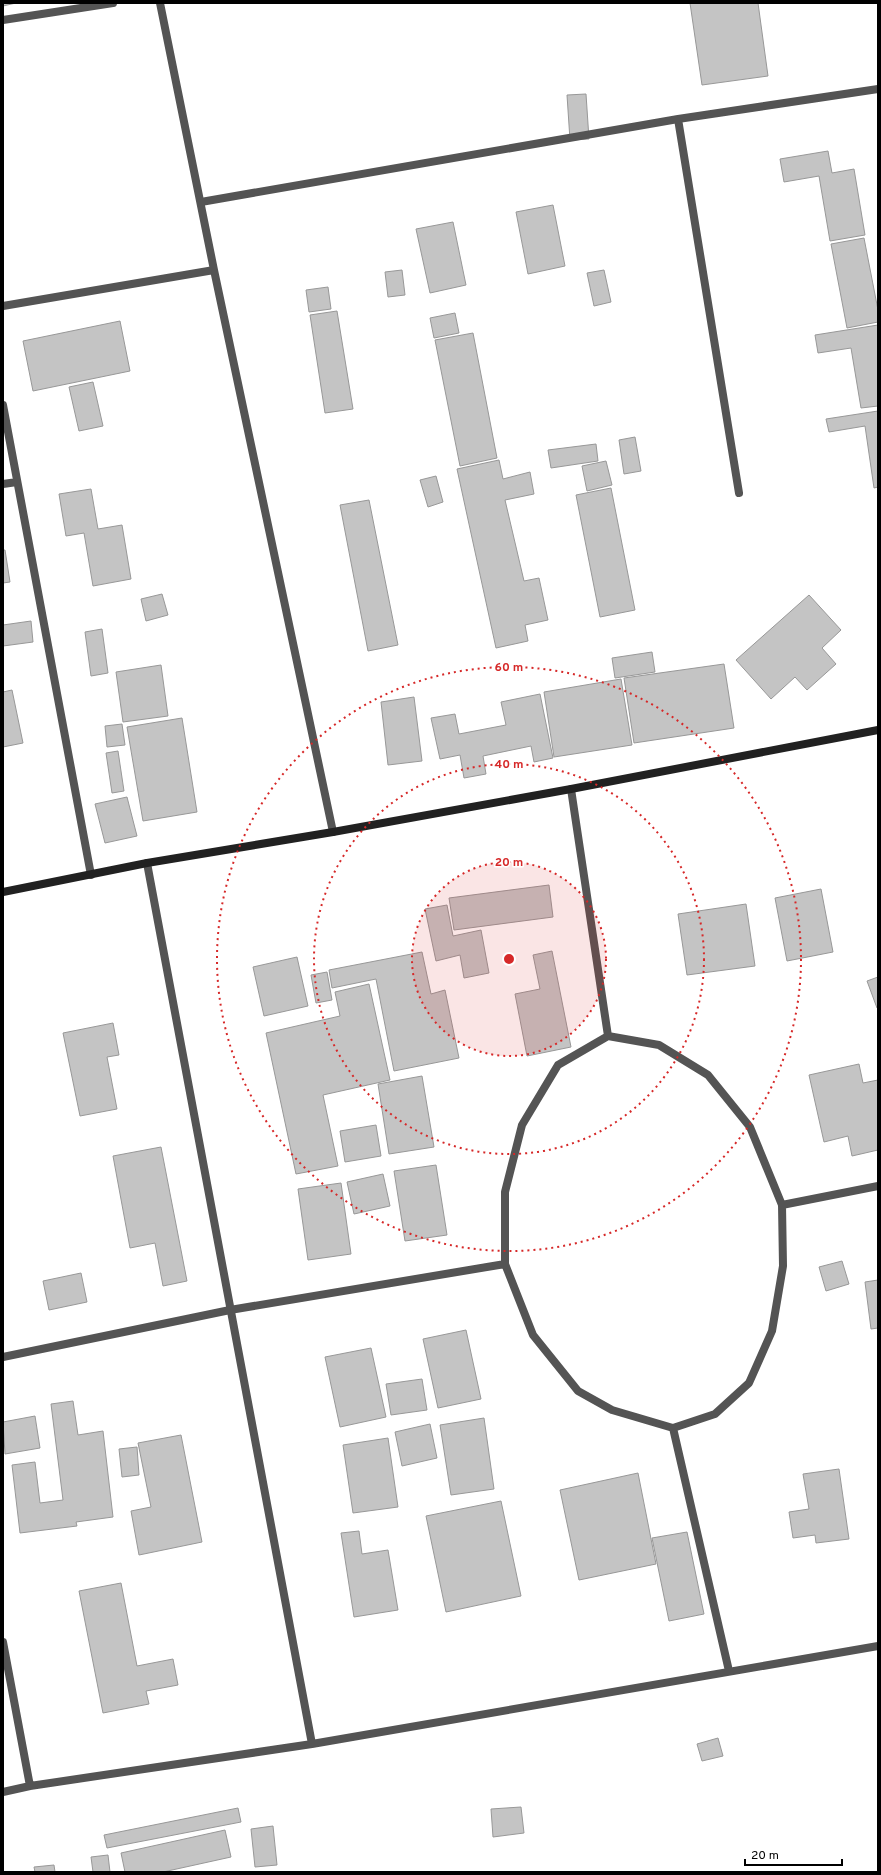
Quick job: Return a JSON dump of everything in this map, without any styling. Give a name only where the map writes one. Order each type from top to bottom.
[{"type":"main road","points":[[3,892],[147,863],[333,832],[571,789],[878,730]]},
{"type":"street","points":[[3,20],[112,3]]},
{"type":"street","points":[[160,3],[214,270],[333,832]]},
{"type":"street","points":[[201,202],[678,119],[878,89]]},
{"type":"street","points":[[678,119],[739,493]]},
{"type":"street","points":[[3,306],[214,270]]},
{"type":"street","points":[[3,405],[91,875]]},
{"type":"street","points":[[3,484],[17,482]]},
{"type":"street","points":[[571,789],[608,1036]]},
{"type":"street","points":[[147,863],[312,1744]]},
{"type":"street","points":[[608,1036],[659,1046],[708,1075],[750,1127],[782,1205],[783,1266],[772,1331],[749,1383],[715,1414],[673,1428],[612,1410],[578,1391],[533,1335],[505,1264],[505,1192],[522,1125],[558,1065],[608,1036]]},
{"type":"street","points":[[782,1205],[878,1186]]},
{"type":"street","points":[[3,1357],[230,1310],[505,1264]]},
{"type":"street","points":[[673,1428],[729,1671]]},
{"type":"street","points":[[3,1642],[30,1786]]},
{"type":"street","points":[[3,1792],[30,1786],[312,1744],[878,1646]]},
{"type":"building","points":[[3,3],[16,3],[3,6]]},
{"type":"building","points":[[690,3],[758,3],[768,76],[702,85]]},
{"type":"building","points":[[586,94],[589,139],[570,140],[567,95]]},
{"type":"building","points":[[828,151],[832,173],[854,169],[865,235],[830,241],[819,176],[784,182],[780,159]]},
{"type":"building","points":[[553,205],[565,266],[528,274],[516,212]]},
{"type":"building","points":[[453,222],[466,285],[430,293],[416,229]]},
{"type":"building","points":[[864,238],[878,310],[878,322],[847,328],[831,244]]},
{"type":"building","points":[[402,270],[405,295],[388,297],[385,272]]},
{"type":"building","points":[[604,270],[611,302],[594,306],[587,273]]},
{"type":"building","points":[[328,287],[331,309],[309,312],[306,290]]},
{"type":"building","points":[[337,311],[353,409],[325,413],[310,315]]},
{"type":"building","points":[[455,313],[459,333],[434,338],[430,318]]},
{"type":"building","points":[[120,321],[130,371],[33,391],[23,341]]},
{"type":"building","points":[[878,325],[878,406],[861,408],[851,348],[818,353],[815,335]]},
{"type":"building","points":[[473,333],[497,458],[460,466],[435,340]]},
{"type":"building","points":[[93,382],[103,426],[79,431],[69,387]]},
{"type":"building","points":[[878,411],[878,487],[874,488],[865,426],[829,432],[826,419]]},
{"type":"building","points":[[635,437],[641,471],[624,474],[619,440]]},
{"type":"building","points":[[596,444],[598,461],[551,468],[548,450]]},
{"type":"building","points":[[499,460],[503,479],[530,472],[534,494],[505,500],[524,581],[539,578],[548,620],[525,625],[528,641],[496,648],[457,469]]},
{"type":"building","points":[[606,461],[612,485],[587,491],[582,466]]},
{"type":"building","points":[[436,476],[443,502],[428,507],[420,480]]},
{"type":"building","points":[[611,488],[635,610],[600,617],[576,495]]},
{"type":"building","points":[[91,489],[98,529],[122,525],[131,579],[93,586],[84,533],[66,536],[59,494]]},
{"type":"building","points":[[369,500],[398,645],[368,651],[340,505]]},
{"type":"building","points":[[3,550],[5,550],[10,582],[3,583]]},
{"type":"building","points":[[162,594],[168,615],[146,621],[141,599]]},
{"type":"building","points":[[809,595],[841,630],[822,648],[836,664],[807,690],[795,677],[771,699],[736,660]]},
{"type":"building","points":[[31,621],[33,642],[3,646],[3,625]]},
{"type":"building","points":[[102,629],[108,673],[91,676],[85,632]]},
{"type":"building","points":[[652,652],[655,672],[615,678],[612,658]]},
{"type":"building","points":[[724,664],[734,728],[634,743],[624,678]]},
{"type":"building","points":[[161,665],[168,716],[123,722],[116,672]]},
{"type":"building","points":[[621,679],[632,745],[554,757],[544,692]]},
{"type":"building","points":[[12,690],[23,743],[3,747],[3,692]]},
{"type":"building","points":[[540,694],[553,758],[534,762],[531,746],[483,756],[486,774],[464,778],[460,755],[440,759],[431,718],[455,714],[459,734],[506,725],[501,702]]},
{"type":"building","points":[[414,697],[422,761],[388,765],[381,702]]},
{"type":"building","points":[[182,718],[197,812],[143,821],[127,727]]},
{"type":"building","points":[[122,724],[125,745],[107,747],[105,726]]},
{"type":"building","points":[[118,751],[124,791],[112,793],[106,753]]},
{"type":"building","points":[[127,797],[137,836],[105,843],[95,804]]},
{"type":"building","points":[[549,885],[553,917],[454,930],[449,898]]},
{"type":"building","points":[[821,889],[833,952],[787,961],[775,898]]},
{"type":"building","points":[[746,904],[755,966],[687,975],[678,914]]},
{"type":"building","points":[[447,905],[453,936],[481,930],[489,973],[464,978],[460,955],[436,961],[425,909]]},
{"type":"building","points":[[552,951],[571,1047],[527,1056],[515,994],[540,989],[533,955]]},
{"type":"building","points":[[422,952],[431,994],[445,990],[459,1058],[394,1071],[376,979],[332,988],[329,970]]},
{"type":"building","points":[[297,957],[308,1006],[264,1016],[253,967]]},
{"type":"building","points":[[327,972],[332,1000],[316,1003],[311,975]]},
{"type":"building","points":[[878,977],[878,1007],[877,1008],[867,981]]},
{"type":"building","points":[[369,984],[390,1080],[323,1095],[338,1166],[296,1174],[266,1033],[340,1016],[335,992]]},
{"type":"building","points":[[113,1023],[119,1055],[107,1057],[117,1109],[80,1116],[63,1033]]},
{"type":"building","points":[[859,1064],[863,1083],[878,1080],[878,1150],[852,1156],[848,1136],[824,1142],[809,1075]]},
{"type":"building","points":[[422,1076],[434,1147],[389,1154],[378,1084]]},
{"type":"building","points":[[376,1125],[381,1156],[345,1162],[340,1131]]},
{"type":"building","points":[[161,1147],[187,1281],[163,1286],[155,1243],[130,1248],[113,1156]]},
{"type":"building","points":[[436,1165],[447,1235],[405,1241],[394,1171]]},
{"type":"building","points":[[383,1174],[390,1206],[354,1214],[347,1182]]},
{"type":"building","points":[[341,1183],[351,1254],[308,1260],[298,1189]]},
{"type":"building","points":[[842,1261],[849,1284],[826,1291],[819,1267]]},
{"type":"building","points":[[81,1273],[87,1302],[49,1310],[43,1281]]},
{"type":"building","points":[[878,1280],[878,1328],[871,1329],[865,1282]]},
{"type":"building","points":[[466,1330],[481,1399],[438,1408],[423,1339]]},
{"type":"building","points":[[371,1348],[386,1417],[340,1427],[325,1357]]},
{"type":"building","points":[[422,1379],[427,1410],[391,1415],[386,1384]]},
{"type":"building","points":[[73,1401],[78,1435],[103,1431],[113,1517],[76,1522],[77,1526],[20,1533],[12,1465],[35,1462],[40,1503],[63,1500],[51,1404]]},
{"type":"building","points":[[35,1416],[40,1448],[5,1454],[3,1422]]},
{"type":"building","points":[[484,1418],[494,1489],[451,1495],[440,1425]]},
{"type":"building","points":[[430,1424],[437,1458],[402,1466],[395,1432]]},
{"type":"building","points":[[181,1435],[202,1542],[139,1555],[131,1511],[151,1507],[138,1443]]},
{"type":"building","points":[[388,1438],[398,1507],[353,1513],[343,1445]]},
{"type":"building","points":[[137,1447],[139,1475],[122,1477],[119,1449]]},
{"type":"building","points":[[839,1469],[849,1539],[816,1543],[815,1535],[793,1538],[789,1512],[809,1509],[803,1474]]},
{"type":"building","points":[[638,1473],[656,1564],[579,1580],[560,1490]]},
{"type":"building","points":[[501,1501],[521,1596],[446,1612],[426,1516]]},
{"type":"building","points":[[359,1531],[362,1554],[388,1550],[398,1610],[354,1617],[341,1533]]},
{"type":"building","points":[[687,1532],[704,1614],[669,1621],[652,1538]]},
{"type":"building","points":[[121,1583],[137,1666],[173,1659],[178,1685],[146,1691],[149,1704],[103,1713],[79,1591]]},
{"type":"building","points":[[718,1738],[723,1756],[702,1761],[697,1744]]},
{"type":"building","points":[[521,1807],[524,1833],[493,1837],[491,1809]]},
{"type":"building","points":[[238,1808],[241,1822],[107,1848],[104,1835]]},
{"type":"building","points":[[273,1826],[277,1865],[255,1867],[251,1829]]},
{"type":"building","points":[[225,1830],[231,1857],[163,1872],[125,1872],[121,1853]]},
{"type":"building","points":[[108,1855],[110,1872],[93,1872],[91,1857]]},
{"type":"building","points":[[54,1865],[55,1872],[35,1872],[34,1867]]}]
